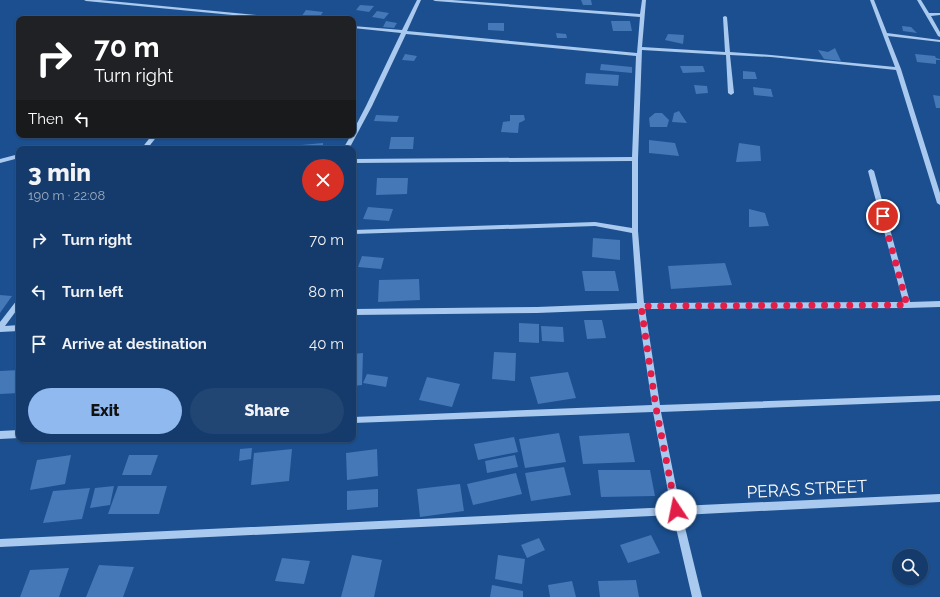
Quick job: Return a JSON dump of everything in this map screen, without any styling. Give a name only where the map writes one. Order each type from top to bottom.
[{"type":"street","points":[[86,0],[243,16]]},
{"type":"street","points":[[356,130],[404,34],[419,0]]},
{"type":"street","points":[[436,0],[643,16]]},
{"type":"street","points":[[644,0],[639,55],[635,159],[635,231],[641,306],[656,408],[676,510],[697,597]]},
{"type":"street","points":[[872,0],[898,69],[940,203]]},
{"type":"street","points":[[919,0],[940,36]]},
{"type":"street","points":[[927,15],[940,14]]},
{"type":"street","points":[[726,17],[731,93]]},
{"type":"street","points":[[356,27],[404,34],[639,55]]},
{"type":"street","points":[[885,34],[940,41]]},
{"type":"street","points":[[640,48],[809,59],[898,69]]},
{"type":"street","points":[[146,146],[153,138]]},
{"type":"street","points":[[0,161],[16,157]]},
{"type":"street","points":[[356,161],[635,159]]},
{"type":"street","points":[[871,172],[907,305]]},
{"type":"street","points":[[356,232],[595,224],[635,231]]},
{"type":"street","points":[[356,312],[529,310],[641,306],[940,304]]},
{"type":"street","points":[[0,328],[16,306]]},
{"type":"street","points":[[0,328],[16,328]]},
{"type":"street","points":[[356,420],[940,398]]},
{"type":"street","points":[[0,435],[16,434]]},
{"type":"street","name":"PERAS STREET","points":[[0,543],[940,498]]},
{"type":"building","points":[[581,0],[591,0],[592,5],[583,5]]},
{"type":"building","points":[[360,5],[374,6],[369,12],[356,10]]},
{"type":"building","points":[[306,10],[323,12],[320,16],[302,16]]},
{"type":"building","points":[[377,11],[389,13],[384,19],[372,17]]},
{"type":"building","points":[[386,21],[397,23],[394,28],[383,27]]},
{"type":"building","points":[[611,21],[630,21],[632,31],[613,31]]},
{"type":"building","points":[[488,23],[504,23],[504,31],[488,30]]},
{"type":"building","points":[[902,26],[911,27],[917,33],[903,31]]},
{"type":"building","points":[[556,33],[566,34],[567,38],[557,38]]},
{"type":"building","points":[[668,34],[684,35],[683,44],[665,40]]},
{"type":"building","points":[[835,48],[841,61],[824,59],[818,50],[828,52]]},
{"type":"building","points":[[405,54],[417,56],[414,61],[402,60]]},
{"type":"building","points":[[915,54],[935,56],[940,60],[936,60],[936,64],[917,62]]},
{"type":"building","points":[[601,64],[632,67],[632,73],[600,70]]},
{"type":"building","points":[[680,66],[703,66],[705,72],[683,73]]},
{"type":"building","points":[[743,71],[755,72],[757,79],[743,79]]},
{"type":"building","points":[[586,73],[619,75],[618,86],[585,84]]},
{"type":"building","points":[[694,85],[707,86],[708,93],[696,94]]},
{"type":"building","points":[[753,87],[771,89],[773,97],[754,95]]},
{"type":"building","points":[[933,95],[940,96],[940,108],[936,108]]},
{"type":"building","points":[[679,111],[687,123],[672,122],[674,113]]},
{"type":"building","points":[[655,113],[662,113],[669,120],[667,127],[650,127],[649,118]]},
{"type":"building","points":[[376,115],[399,116],[397,122],[374,121]]},
{"type":"building","points":[[510,115],[524,115],[525,120],[519,123],[518,133],[501,132],[503,122],[510,121]]},
{"type":"building","points":[[391,137],[414,137],[413,149],[389,149]]},
{"type":"building","points":[[649,140],[675,143],[679,156],[649,153]]},
{"type":"building","points":[[323,143],[323,146],[300,146]]},
{"type":"building","points":[[739,143],[760,146],[761,161],[736,162]]},
{"type":"building","points":[[377,178],[408,178],[407,194],[376,195]]},
{"type":"building","points":[[368,207],[393,209],[389,221],[363,219]]},
{"type":"building","points":[[749,209],[765,213],[769,226],[749,227]]},
{"type":"building","points":[[593,238],[620,240],[620,260],[592,257]]},
{"type":"building","points":[[362,256],[384,258],[381,269],[358,267]]},
{"type":"building","points":[[725,263],[732,285],[671,289],[668,266]]},
{"type":"building","points":[[582,271],[615,271],[619,291],[585,291]]},
{"type":"building","points":[[419,279],[420,300],[378,302],[379,280]]},
{"type":"building","points":[[0,295],[12,296],[0,313]]},
{"type":"building","points":[[584,320],[602,320],[606,338],[587,339]]},
{"type":"building","points":[[519,323],[539,324],[539,343],[519,342]]},
{"type":"building","points":[[541,326],[563,327],[564,342],[542,341]]},
{"type":"building","points":[[494,352],[516,353],[515,381],[492,379]]},
{"type":"building","points":[[363,353],[362,385],[356,386],[356,354]]},
{"type":"building","points":[[16,370],[16,393],[0,394],[0,371]]},
{"type":"building","points":[[568,372],[576,398],[538,404],[530,377]]},
{"type":"building","points":[[367,374],[388,377],[386,387],[363,383]]},
{"type":"building","points":[[427,377],[460,384],[452,407],[419,400]]},
{"type":"building","points":[[559,433],[566,462],[525,468],[519,439]]},
{"type":"building","points":[[629,433],[635,462],[583,464],[579,436]]},
{"type":"building","points":[[514,437],[518,452],[478,460],[474,444]]},
{"type":"building","points":[[252,448],[251,459],[239,461],[240,449]]},
{"type":"building","points":[[292,449],[289,481],[251,485],[254,453]]},
{"type":"building","points":[[377,449],[378,476],[347,480],[346,453]]},
{"type":"building","points":[[71,455],[65,484],[30,490],[37,460]]},
{"type":"building","points":[[129,455],[158,455],[151,475],[122,475]]},
{"type":"building","points":[[515,455],[518,467],[487,473],[485,461]]},
{"type":"building","points":[[564,467],[571,495],[531,501],[525,473]]},
{"type":"building","points":[[598,470],[650,470],[655,496],[601,497]]},
{"type":"building","points":[[516,473],[522,494],[473,505],[467,484]]},
{"type":"building","points":[[460,484],[464,511],[420,517],[417,489]]},
{"type":"building","points":[[114,486],[110,505],[90,508],[95,488]]},
{"type":"building","points":[[118,486],[167,486],[159,514],[108,514]]},
{"type":"building","points":[[90,488],[82,519],[43,523],[53,491]]},
{"type":"building","points":[[378,489],[378,507],[347,510],[347,491]]},
{"type":"building","points":[[651,535],[660,553],[628,563],[620,545]]},
{"type":"building","points":[[539,538],[545,550],[527,558],[521,545]]},
{"type":"building","points":[[352,555],[382,560],[374,597],[341,597]]},
{"type":"building","points":[[498,555],[525,559],[522,584],[495,579]]},
{"type":"building","points":[[282,558],[310,561],[304,584],[275,581]]},
{"type":"building","points":[[99,565],[134,567],[123,597],[86,597]]},
{"type":"building","points":[[69,568],[59,597],[20,597],[30,570]]},
{"type":"building","points":[[636,580],[639,597],[600,597],[598,581]]},
{"type":"building","points":[[572,581],[576,597],[550,597],[548,585]]},
{"type":"building","points":[[492,585],[523,591],[523,597],[490,597]]},
{"type":"route","points":[[676,510],[656,408],[641,306],[798,304],[907,305],[883,216]]}]
